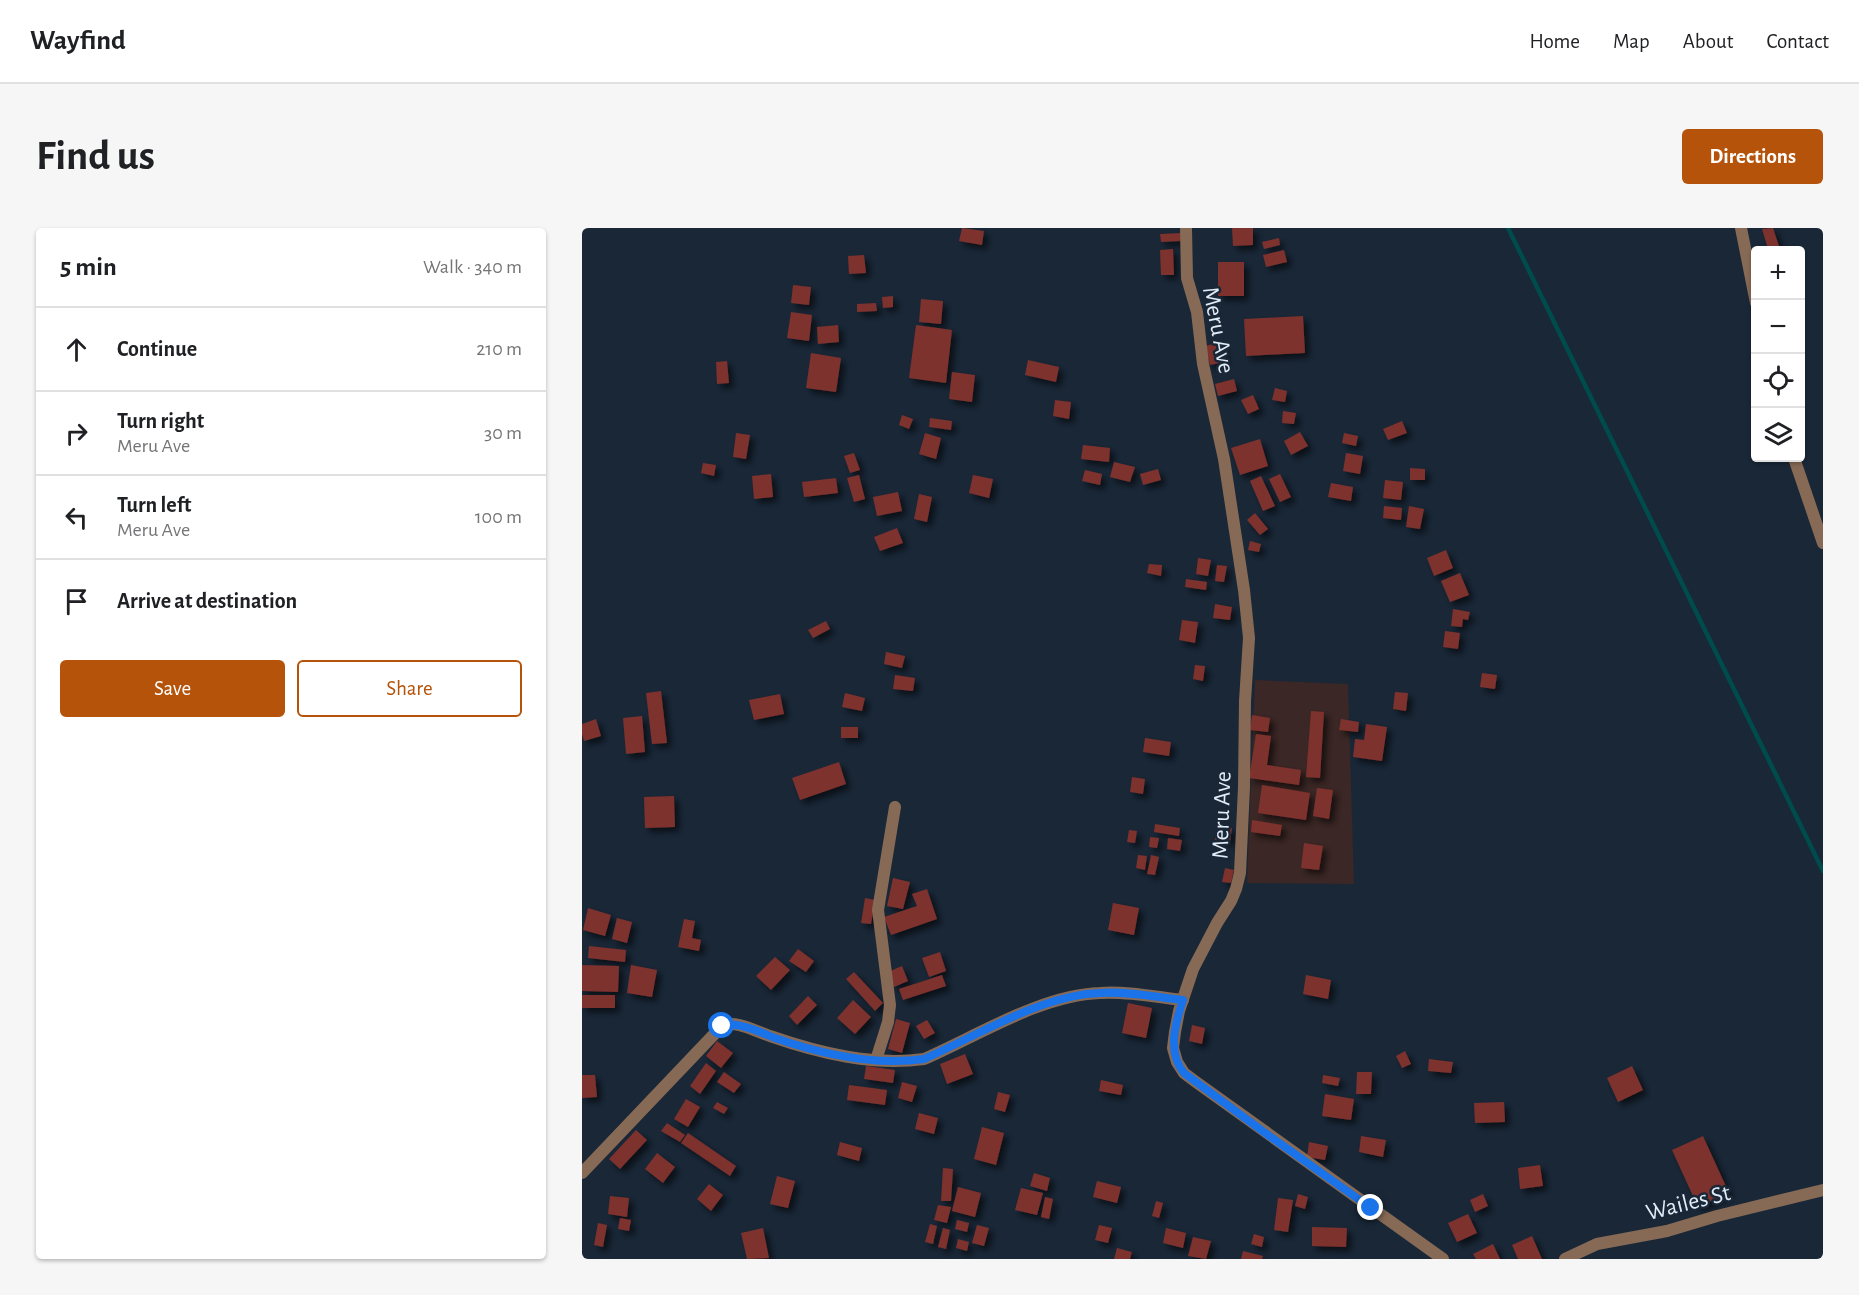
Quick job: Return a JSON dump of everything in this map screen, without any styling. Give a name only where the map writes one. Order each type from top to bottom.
[{"type":"street","name":"Meru Ave","points":[[1186,228],[1187,278],[1197,312],[1203,364],[1224,459],[1249,638],[1240,873],[1231,901],[1193,969],[1179,1011],[1173,1048],[1177,1062],[1184,1073],[1443,1259]]},
{"type":"street","points":[[1741,228],[1754,300]]},
{"type":"street","points":[[1795,462],[1823,543]]},
{"type":"street","points":[[876,1060],[888,1022],[890,1005],[878,910],[895,807]]},
{"type":"street","points":[[582,1173],[726,1024],[842,1056],[904,1062],[924,1059],[1040,1005],[1077,996],[1116,993],[1183,1000]]},
{"type":"street","name":"Wailes St","points":[[1565,1259],[1597,1244],[1667,1231],[1717,1216],[1823,1191]]},
{"type":"shaded area","points":[[1255,680],[1348,684],[1354,884],[1247,883]]},
{"type":"building","points":[[962,228],[984,231],[982,245],[959,241]]},
{"type":"building","points":[[1232,228],[1253,228],[1253,245],[1233,246]]},
{"type":"building","points":[[1773,228],[1779,246],[1767,246],[1762,229]]},
{"type":"building","points":[[1181,233],[1181,241],[1161,242],[1160,234]]},
{"type":"building","points":[[1279,238],[1280,245],[1264,249],[1262,242]]},
{"type":"building","points":[[1173,249],[1174,275],[1161,275],[1160,250]]},
{"type":"building","points":[[1284,250],[1287,262],[1266,267],[1263,255]]},
{"type":"building","points":[[864,255],[866,273],[849,274],[848,256]]},
{"type":"building","points":[[1218,262],[1244,262],[1244,296],[1218,296]]},
{"type":"building","points":[[793,285],[811,287],[809,305],[791,303]]},
{"type":"building","points":[[893,296],[893,307],[883,308],[882,297]]},
{"type":"building","points":[[921,299],[943,301],[941,324],[919,322]]},
{"type":"building","points":[[876,303],[877,311],[857,312],[857,304]]},
{"type":"building","points":[[791,312],[812,315],[809,341],[787,338]]},
{"type":"building","points":[[1303,316],[1305,353],[1246,356],[1244,319]]},
{"type":"building","points":[[838,325],[839,342],[818,344],[817,327]]},
{"type":"building","points":[[916,325],[952,330],[946,383],[909,378]]},
{"type":"building","points":[[1221,342],[1225,362],[1210,365],[1205,346]]},
{"type":"building","points":[[811,353],[841,358],[836,392],[806,388]]},
{"type":"building","points":[[1028,360],[1059,367],[1056,382],[1025,375]]},
{"type":"building","points":[[727,361],[729,383],[717,384],[716,362]]},
{"type":"building","points":[[952,372],[975,375],[972,402],[949,399]]},
{"type":"building","points":[[1234,379],[1237,391],[1218,396],[1215,384]]},
{"type":"building","points":[[1275,388],[1287,391],[1285,402],[1272,400]]},
{"type":"building","points":[[1253,395],[1259,409],[1248,414],[1241,400]]},
{"type":"building","points":[[1055,400],[1071,402],[1069,419],[1053,416]]},
{"type":"building","points":[[1283,411],[1296,413],[1294,424],[1282,423]]},
{"type":"building","points":[[902,415],[913,419],[909,429],[899,425]]},
{"type":"building","points":[[930,418],[952,421],[951,430],[929,427]]},
{"type":"building","points":[[1402,421],[1407,433],[1388,440],[1383,429]]},
{"type":"building","points":[[1300,432],[1308,446],[1291,455],[1284,441]]},
{"type":"building","points":[[736,433],[750,435],[746,459],[733,457]]},
{"type":"building","points":[[925,433],[941,438],[936,459],[919,454]]},
{"type":"building","points":[[1344,433],[1358,436],[1356,446],[1342,443]]},
{"type":"building","points":[[1260,439],[1268,466],[1240,475],[1231,448]]},
{"type":"building","points":[[1083,445],[1110,448],[1109,462],[1081,459]]},
{"type":"building","points":[[854,453],[860,470],[850,473],[844,456]]},
{"type":"building","points":[[1346,453],[1363,456],[1360,474],[1343,471]]},
{"type":"building","points":[[1114,462],[1135,467],[1130,482],[1110,477]]},
{"type":"building","points":[[703,463],[716,465],[714,476],[701,473]]},
{"type":"building","points":[[1410,468],[1425,469],[1425,480],[1410,480]]},
{"type":"building","points":[[1158,469],[1161,480],[1143,485],[1140,474]]},
{"type":"building","points":[[1085,470],[1102,474],[1100,485],[1082,481]]},
{"type":"building","points":[[771,474],[773,497],[754,499],[752,476]]},
{"type":"building","points":[[1280,474],[1291,497],[1280,502],[1269,479]]},
{"type":"building","points":[[859,475],[865,499],[854,502],[847,478]]},
{"type":"building","points":[[973,475],[993,479],[989,498],[969,493]]},
{"type":"building","points":[[1261,476],[1275,506],[1263,511],[1250,481]]},
{"type":"building","points":[[836,478],[838,493],[804,497],[802,482]]},
{"type":"building","points":[[1385,480],[1403,482],[1401,500],[1383,498]]},
{"type":"building","points":[[1331,483],[1353,487],[1351,501],[1328,497]]},
{"type":"building","points":[[898,492],[902,511],[877,516],[873,497]]},
{"type":"building","points":[[919,494],[932,497],[927,522],[914,519]]},
{"type":"building","points":[[1384,506],[1402,508],[1401,520],[1383,518]]},
{"type":"building","points":[[1409,506],[1424,509],[1420,529],[1406,527]]},
{"type":"building","points":[[1255,513],[1268,529],[1260,535],[1247,520]]},
{"type":"building","points":[[897,528],[903,543],[880,551],[874,537]]},
{"type":"building","points":[[1250,541],[1261,544],[1259,552],[1248,550]]},
{"type":"building","points":[[1446,550],[1453,568],[1434,576],[1427,558]]},
{"type":"building","points":[[1198,558],[1211,560],[1208,576],[1196,574]]},
{"type":"building","points":[[1149,564],[1162,565],[1161,576],[1147,573]]},
{"type":"building","points":[[1217,565],[1227,566],[1224,582],[1215,581]]},
{"type":"building","points":[[1460,573],[1469,595],[1450,602],[1441,581]]},
{"type":"building","points":[[1186,579],[1207,582],[1206,590],[1185,587]]},
{"type":"building","points":[[1215,604],[1232,607],[1230,620],[1213,618]]},
{"type":"building","points":[[1453,609],[1470,612],[1468,620],[1463,619],[1462,627],[1451,626]]},
{"type":"building","points":[[1182,620],[1198,622],[1195,643],[1179,640]]},
{"type":"building","points":[[826,621],[830,629],[813,638],[808,630]]},
{"type":"building","points":[[1445,631],[1460,633],[1458,649],[1443,647]]},
{"type":"building","points":[[886,652],[905,656],[902,668],[884,664]]},
{"type":"building","points":[[1195,665],[1205,666],[1203,681],[1193,679]]},
{"type":"building","points":[[1482,673],[1497,675],[1495,689],[1480,687]]},
{"type":"building","points":[[895,675],[915,678],[913,691],[893,689]]},
{"type":"building","points":[[661,691],[667,743],[652,744],[646,693]]},
{"type":"building","points":[[1395,692],[1408,693],[1406,711],[1393,709]]},
{"type":"building","points":[[845,693],[865,698],[862,711],[842,707]]},
{"type":"building","points":[[780,694],[784,714],[754,720],[749,700]]},
{"type":"building","points":[[1311,711],[1324,712],[1320,778],[1306,777]]},
{"type":"building","points":[[1252,715],[1270,718],[1268,732],[1250,730]]},
{"type":"building","points":[[642,716],[645,752],[626,754],[623,718]]},
{"type":"building","points":[[596,719],[601,736],[584,741],[582,724]]},
{"type":"building","points":[[1341,719],[1359,722],[1358,732],[1339,730]]},
{"type":"building","points":[[1366,724],[1387,727],[1382,761],[1353,757],[1355,739],[1364,740]]},
{"type":"building","points":[[841,727],[858,727],[858,738],[841,738]]},
{"type":"building","points":[[1256,734],[1271,736],[1267,765],[1301,770],[1299,785],[1249,778]]},
{"type":"building","points":[[1145,738],[1171,742],[1169,756],[1143,752]]},
{"type":"building","points":[[839,762],[846,784],[800,800],[792,778]]},
{"type":"building","points":[[1132,777],[1145,779],[1143,794],[1130,792]]},
{"type":"building","points":[[1262,785],[1310,793],[1306,820],[1258,813]]},
{"type":"building","points":[[1317,788],[1333,790],[1329,819],[1313,816]]},
{"type":"building","points":[[674,796],[675,827],[645,828],[644,797]]},
{"type":"building","points":[[1252,820],[1282,825],[1280,836],[1251,832]]},
{"type":"building","points":[[1155,824],[1180,828],[1179,836],[1154,832]]},
{"type":"building","points":[[1217,826],[1232,828],[1230,842],[1215,840]]},
{"type":"building","points":[[1129,830],[1137,831],[1135,843],[1127,842]]},
{"type":"building","points":[[1150,837],[1159,838],[1157,848],[1149,847]]},
{"type":"building","points":[[1168,838],[1182,840],[1180,851],[1167,849]]},
{"type":"building","points":[[1304,843],[1323,846],[1319,870],[1301,868]]},
{"type":"building","points":[[1138,855],[1147,856],[1145,870],[1136,868]]},
{"type":"building","points":[[1151,855],[1159,857],[1155,875],[1147,874]]},
{"type":"building","points":[[1225,868],[1234,870],[1231,883],[1222,882]]},
{"type":"building","points":[[893,878],[910,882],[903,909],[887,906]]},
{"type":"building","points":[[927,889],[937,919],[891,935],[884,917],[917,906],[912,894]]},
{"type":"building","points":[[865,898],[875,900],[871,924],[861,923]]},
{"type":"building","points":[[1113,903],[1139,908],[1134,935],[1108,930]]},
{"type":"building","points":[[588,908],[611,915],[605,936],[583,930]]},
{"type":"building","points":[[617,918],[632,922],[627,943],[612,939]]},
{"type":"building","points":[[684,919],[695,921],[692,938],[701,940],[699,951],[678,947]]},
{"type":"building","points":[[589,946],[626,950],[625,962],[588,958]]},
{"type":"building","points":[[798,949],[814,961],[806,972],[789,961]]},
{"type":"building","points":[[940,952],[946,971],[929,977],[922,958]]},
{"type":"building","points":[[775,957],[790,970],[771,990],[756,976]]},
{"type":"building","points":[[582,965],[619,966],[618,992],[582,991]]},
{"type":"building","points":[[631,965],[657,970],[652,997],[627,993]]},
{"type":"building","points":[[902,966],[908,981],[894,987],[888,972]]},
{"type":"building","points":[[854,972],[883,1003],[875,1011],[846,979]]},
{"type":"building","points":[[942,975],[946,986],[903,1000],[899,989]]},
{"type":"building","points":[[1306,975],[1331,980],[1328,999],[1303,994]]},
{"type":"building","points":[[582,995],[615,995],[615,1008],[582,1008]]},
{"type":"building","points":[[808,996],[817,1005],[797,1025],[789,1016]]},
{"type":"building","points":[[853,1000],[871,1017],[855,1034],[837,1018]]},
{"type":"building","points":[[1128,1003],[1152,1008],[1146,1038],[1122,1033]]},
{"type":"building","points":[[896,1019],[910,1023],[902,1053],[888,1049]]},
{"type":"building","points":[[927,1020],[935,1033],[924,1039],[916,1026]]},
{"type":"building","points":[[1192,1025],[1205,1028],[1202,1044],[1189,1041]]},
{"type":"building","points":[[717,1041],[733,1053],[721,1068],[706,1056]]},
{"type":"building","points":[[1405,1051],[1411,1064],[1402,1068],[1396,1056]]},
{"type":"building","points":[[965,1054],[973,1074],[947,1084],[940,1064]]},
{"type":"building","points":[[1429,1059],[1453,1062],[1451,1073],[1428,1071]]},
{"type":"building","points":[[706,1063],[716,1071],[700,1094],[690,1086]]},
{"type":"building","points":[[866,1066],[895,1070],[893,1083],[864,1079]]},
{"type":"building","points":[[1632,1066],[1643,1090],[1618,1102],[1607,1078]]},
{"type":"building","points":[[724,1072],[741,1084],[734,1093],[717,1082]]},
{"type":"building","points":[[1357,1072],[1372,1072],[1371,1094],[1356,1094]]},
{"type":"building","points":[[582,1075],[595,1075],[597,1097],[582,1098]]},
{"type":"building","points":[[1323,1075],[1340,1078],[1338,1086],[1322,1083]]},
{"type":"building","points":[[1101,1080],[1123,1085],[1121,1095],[1099,1091]]},
{"type":"building","points":[[902,1082],[917,1086],[912,1102],[898,1098]]},
{"type":"building","points":[[849,1085],[887,1090],[885,1105],[847,1100]]},
{"type":"building","points":[[998,1092],[1010,1095],[1005,1112],[994,1109]]},
{"type":"building","points":[[1325,1094],[1354,1099],[1351,1120],[1322,1116]]},
{"type":"building","points":[[686,1099],[700,1107],[688,1127],[674,1119]]},
{"type":"building","points":[[717,1102],[728,1108],[724,1114],[713,1108]]},
{"type":"building","points":[[1504,1102],[1505,1122],[1475,1123],[1474,1103]]},
{"type":"building","points":[[919,1113],[938,1118],[934,1134],[915,1129]]},
{"type":"building","points":[[667,1123],[685,1135],[680,1142],[661,1131]]},
{"type":"building","points":[[982,1127],[1004,1133],[996,1165],[974,1159]]},
{"type":"building","points":[[636,1130],[647,1140],[620,1169],[609,1159]]},
{"type":"building","points":[[688,1133],[736,1166],[730,1176],[681,1143]]},
{"type":"building","points":[[1361,1136],[1386,1140],[1383,1157],[1359,1152]]},
{"type":"building","points":[[1703,1136],[1729,1193],[1698,1207],[1672,1150]]},
{"type":"building","points":[[840,1142],[862,1148],[859,1161],[837,1155]]},
{"type":"building","points":[[1309,1142],[1328,1146],[1325,1160],[1307,1157]]},
{"type":"building","points":[[657,1153],[675,1167],[663,1183],[645,1169]]},
{"type":"building","points":[[1540,1165],[1543,1186],[1520,1189],[1518,1168]]},
{"type":"building","points":[[943,1168],[953,1169],[951,1201],[941,1201]]},
{"type":"building","points":[[1034,1173],[1050,1178],[1047,1191],[1030,1186]]},
{"type":"building","points":[[777,1176],[795,1181],[788,1208],[770,1204]]},
{"type":"building","points":[[1097,1181],[1121,1187],[1117,1203],[1093,1197]]},
{"type":"building","points":[[709,1184],[723,1195],[711,1211],[697,1199]]},
{"type":"building","points":[[958,1187],[981,1193],[975,1217],[952,1211]]},
{"type":"building","points":[[1021,1188],[1043,1193],[1037,1215],[1015,1210]]},
{"type":"building","points":[[1298,1194],[1308,1197],[1305,1209],[1295,1206]]},
{"type":"building","points":[[1483,1194],[1488,1206],[1475,1212],[1470,1200]]},
{"type":"building","points":[[610,1196],[629,1198],[627,1217],[608,1214]]},
{"type":"building","points":[[1045,1197],[1053,1199],[1049,1219],[1041,1217]]},
{"type":"building","points":[[1278,1198],[1293,1200],[1288,1232],[1274,1230]]},
{"type":"building","points":[[1156,1201],[1163,1203],[1159,1218],[1152,1216]]},
{"type":"building","points":[[938,1205],[951,1207],[947,1223],[934,1220]]},
{"type":"building","points":[[1468,1214],[1477,1233],[1457,1242],[1448,1223]]},
{"type":"building","points":[[620,1218],[631,1220],[629,1231],[618,1229]]},
{"type":"building","points":[[957,1220],[969,1223],[967,1232],[955,1229]]},
{"type":"building","points":[[598,1223],[607,1225],[603,1247],[594,1245]]},
{"type":"building","points":[[930,1224],[937,1226],[933,1244],[925,1242]]},
{"type":"building","points":[[977,1225],[989,1228],[984,1246],[972,1243]]},
{"type":"building","points":[[1099,1225],[1112,1228],[1108,1243],[1095,1240]]},
{"type":"building","points":[[1312,1227],[1347,1228],[1346,1247],[1312,1246]]},
{"type":"building","points":[[763,1228],[769,1258],[747,1259],[741,1233]]},
{"type":"building","points":[[943,1228],[950,1230],[946,1249],[938,1247]]},
{"type":"building","points":[[1166,1228],[1186,1233],[1183,1248],[1163,1243]]},
{"type":"building","points":[[1254,1234],[1264,1237],[1262,1247],[1251,1244]]},
{"type":"building","points":[[1532,1236],[1542,1259],[1518,1259],[1512,1245]]},
{"type":"building","points":[[1193,1237],[1211,1241],[1206,1259],[1188,1256]]},
{"type":"building","points":[[958,1239],[969,1242],[967,1251],[956,1248]]},
{"type":"building","points":[[1493,1244],[1500,1259],[1476,1259],[1473,1254]]},
{"type":"building","points":[[1117,1248],[1132,1252],[1130,1259],[1114,1259]]},
{"type":"building","points":[[1243,1251],[1263,1256],[1262,1259],[1241,1259]]},
{"type":"waterway","points":[[1508,228],[1823,871]]},
{"type":"route","points":[[722,1026],[731,1024],[786,1042],[842,1056],[904,1062],[924,1059],[1040,1005],[1077,996],[1116,993],[1183,1000],[1173,1048],[1177,1062],[1184,1073],[1371,1208]]}]
